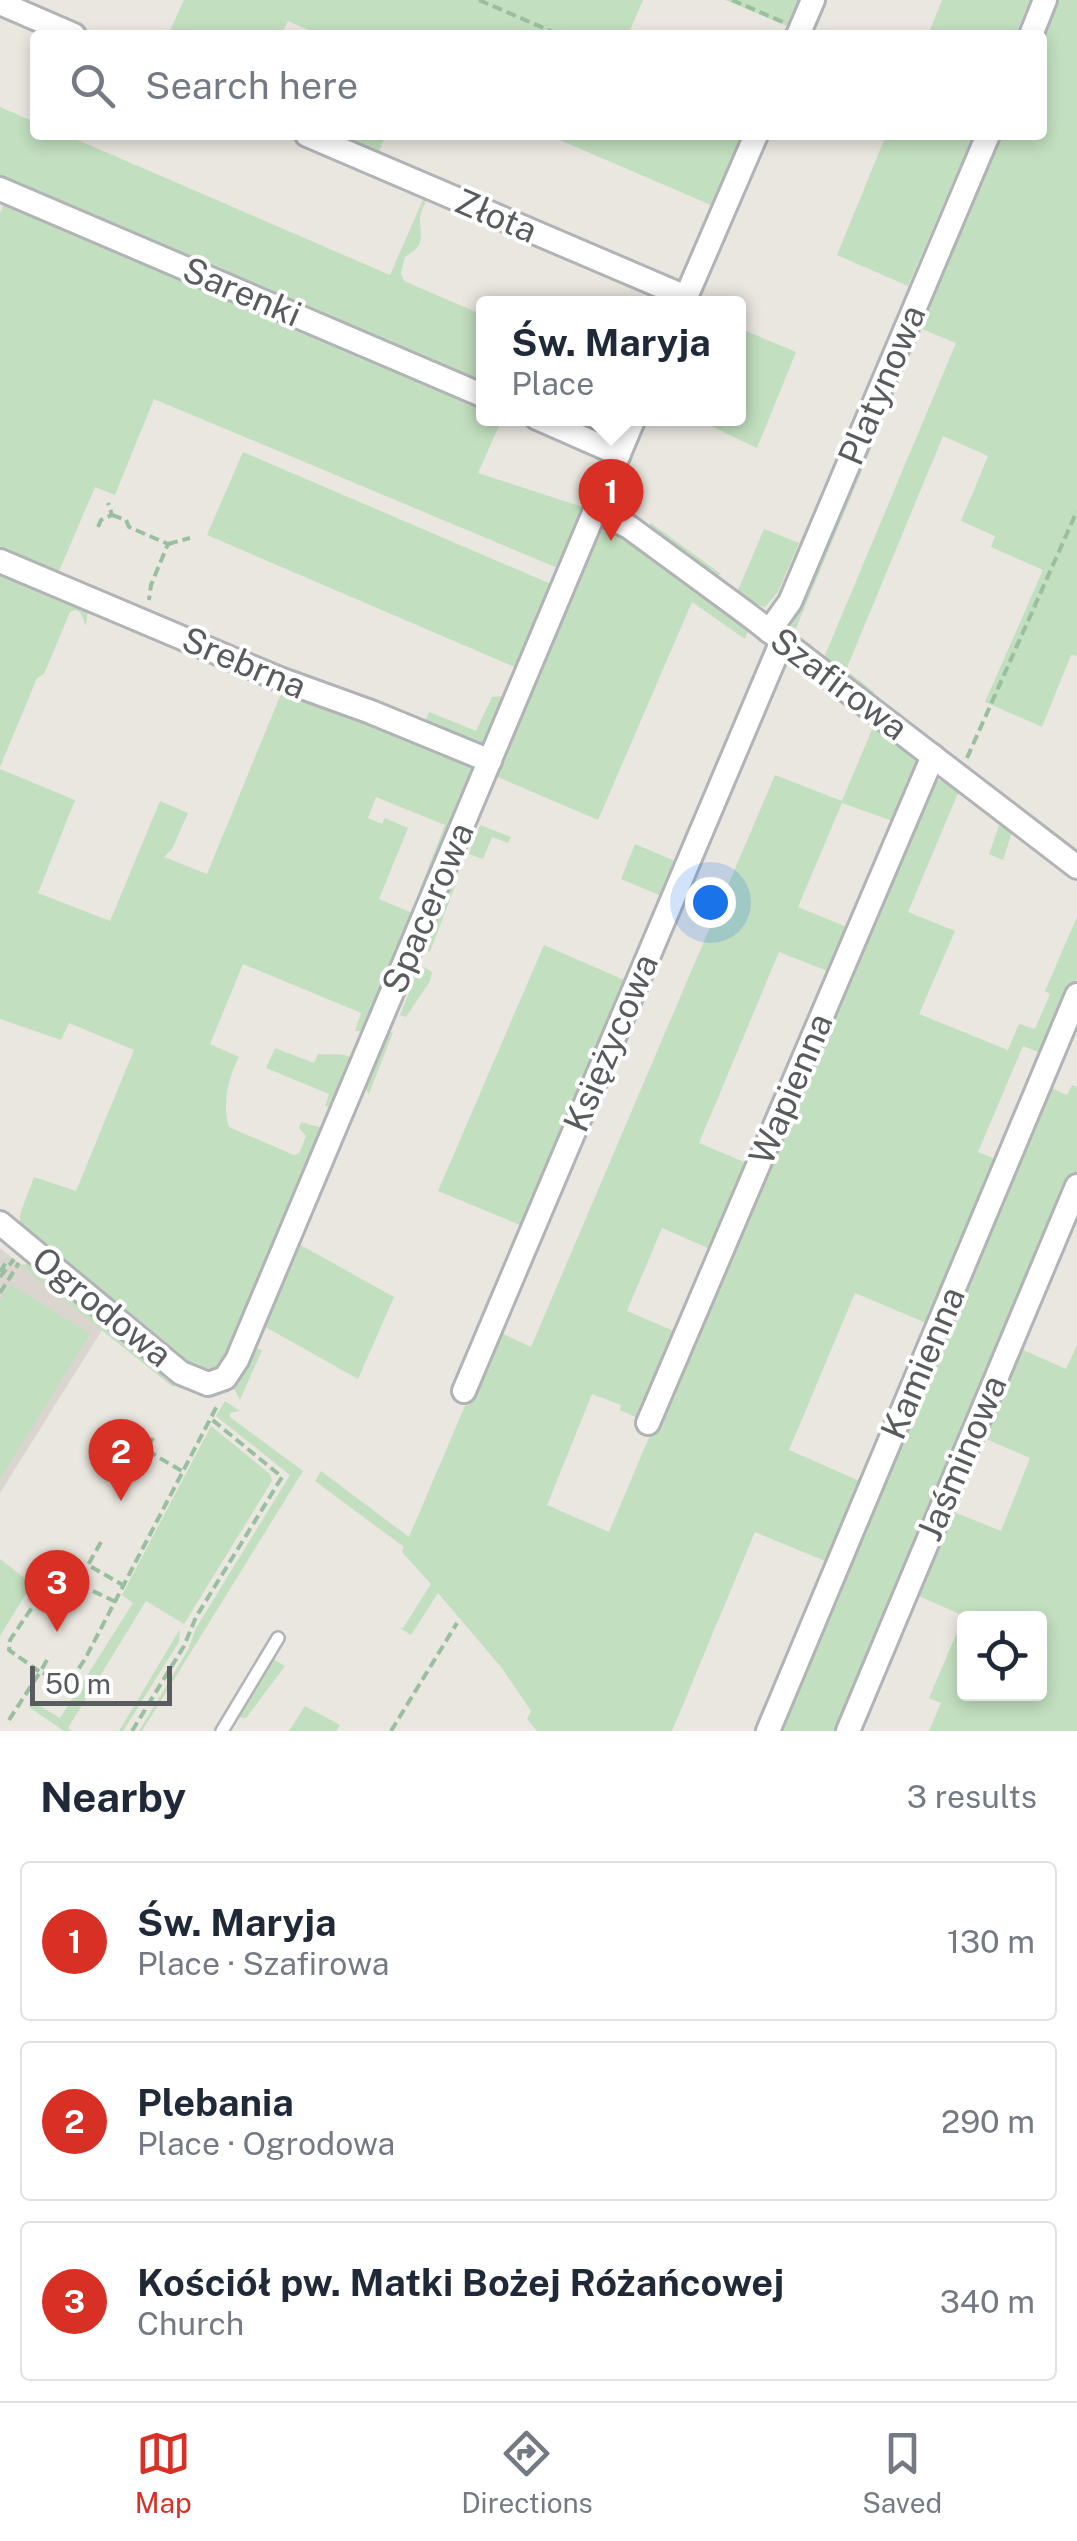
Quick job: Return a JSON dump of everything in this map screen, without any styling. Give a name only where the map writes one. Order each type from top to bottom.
[{"type":"street","points":[[801,30],[814,0]]},
{"type":"street","points":[[1032,30],[1046,0]]},
{"type":"street","points":[[0,4],[62,30]]},
{"type":"street","name":"Złota","points":[[318,140],[675,296]]},
{"type":"street","points":[[686,296],[754,140]]},
{"type":"street","name":"Platynowa","points":[[776,636],[986,140]]},
{"type":"street","name":"Sarenki","points":[[0,189],[476,393]]},
{"type":"street","points":[[555,426],[619,454]]},
{"type":"street","name":"Spacerowa","points":[[214,1391],[237,1360],[631,426]]},
{"type":"street","name":"Szafirowa","points":[[596,510],[629,527],[776,636],[1077,867]]},
{"type":"street","name":"Srebrna","points":[[0,562],[490,762]]},
{"type":"street","name":"Księżycowa","points":[[464,1390],[776,636]]},
{"type":"street","name":"Wapienna","points":[[648,1422],[933,756]]},
{"type":"street","name":"Kamienna","points":[[768,1731],[1077,995]]},
{"type":"street","name":"Jaśminowa","points":[[848,1731],[1077,1186]]},
{"type":"street","name":"Ogrodowa","points":[[0,1223],[181,1373],[214,1391]]},
{"type":"lane","points":[[222,1731],[278,1638]]},
{"type":"path","points":[[479,0],[548,30]]},
{"type":"path","points":[[732,0],[796,30]]},
{"type":"path","points":[[108,502],[112,515]]},
{"type":"path","points":[[958,774],[1077,512]]},
{"type":"path","points":[[98,527],[101,520],[112,515],[126,520],[128,527],[168,544],[190,538]]},
{"type":"path","points":[[143,613],[168,544]]},
{"type":"path","points":[[0,1274],[18,1253],[0,1293]]},
{"type":"path","points":[[116,1602],[63,1577],[50,1582],[10,1640],[10,1650],[40,1672],[70,1682],[116,1602],[210,1418],[214,1391]]},
{"type":"path","points":[[132,1731],[282,1477],[210,1418]]},
{"type":"path","points":[[153,1438],[146,1450],[182,1472]]},
{"type":"path","points":[[101,1542],[88,1565],[123,1585]]},
{"type":"path","points":[[392,1731],[457,1623]]},
{"type":"path","points":[[9,1720],[47,1660]]},
{"type":"shaded area","points":[[0,1248],[102,1330],[0,1493]]},
{"type":"green space","points":[[184,0],[643,0],[630,30],[309,30],[288,21],[284,30],[170,30]]},
{"type":"green space","points":[[725,0],[799,0],[787,26]]},
{"type":"green space","points":[[942,0],[1030,0],[1017,30],[930,30]]},
{"type":"green space","points":[[1055,0],[1077,0],[1077,656],[1071,655],[1042,727],[985,702],[1043,570],[991,547],[995,536],[961,521],[988,456],[943,436],[846,670],[874,692],[871,696],[823,660],[956,343],[922,329],[911,354],[905,351],[996,140],[1047,140],[1047,30],[1044,30]]},
{"type":"green space","points":[[0,107],[30,120],[30,140],[78,140],[390,275],[425,195],[428,197],[420,215],[420,242],[405,257],[401,273],[404,281],[476,312],[476,384],[0,179]]},
{"type":"green space","points":[[338,140],[384,140],[376,158]]},
{"type":"green space","points":[[560,140],[740,140],[711,205]]},
{"type":"green space","points":[[884,140],[971,140],[908,286],[837,255]]},
{"type":"green space","points":[[4,204],[476,400],[476,426],[499,426],[478,473],[586,508],[560,569],[154,399],[115,495],[95,487],[56,578],[0,554],[0,213]]},
{"type":"green space","points":[[746,331],[796,352],[757,448],[711,426],[746,426]]},
{"type":"green space","points":[[898,367],[904,370],[794,633],[813,646],[808,653],[786,633],[786,626]]},
{"type":"green space","points":[[639,426],[644,426],[626,467],[635,511],[631,517],[622,507],[618,483]]},
{"type":"green space","points":[[243,452],[551,584],[556,588],[517,668],[207,535]]},
{"type":"green space","points":[[651,523],[721,574],[713,579],[646,529]]},
{"type":"green space","points":[[609,528],[750,626],[745,639],[692,602],[598,820],[493,775],[598,532]]},
{"type":"green space","points":[[764,529],[799,543],[778,592],[765,607],[735,597]]},
{"type":"green space","points":[[0,571],[88,608],[86,626],[80,612],[70,612],[0,767]]},
{"type":"green space","points":[[819,681],[922,763],[898,823],[842,803],[798,907],[854,930],[835,974],[779,952],[699,1143],[763,1170],[929,785],[935,780],[948,781],[985,812],[958,793],[908,912],[955,931],[919,1014],[1008,1050],[1019,1024],[1035,1029],[1050,994],[1045,991],[1077,917],[1077,978],[1045,1055],[1023,1046],[978,1152],[1000,1161],[931,1325],[855,1293],[789,1450],[864,1483],[830,1563],[755,1532],[672,1731],[537,1731],[527,1719],[531,1711],[501,1667],[438,1593],[411,1635],[400,1628],[431,1584],[402,1552],[404,1547],[315,1481],[321,1471],[409,1537],[497,1331],[531,1347],[775,775],[842,801],[873,727],[814,682]],"holes":[[[662,1228],[726,1256],[609,1532],[547,1505],[592,1394],[621,1405],[620,1410],[644,1421],[681,1334],[627,1311]]]},
{"type":"green space","points":[[283,689],[477,764],[426,894],[419,891],[445,825],[376,797],[368,818],[382,824],[385,818],[408,828],[379,899],[417,915],[367,1031],[355,1031],[361,1013],[243,964],[210,1044],[239,1057],[227,1091],[229,1127],[294,1155],[299,1153],[306,1136],[299,1128],[301,1122],[326,1129],[223,1365],[208,1372],[188,1365],[20,1227],[20,1214],[34,1177],[76,1191],[134,1050],[69,1023],[61,1040],[0,1019],[0,769],[75,800],[38,893],[110,921],[160,801],[188,813],[172,849],[164,857],[207,874]]},
{"type":"green space","points":[[505,696],[482,749],[423,726],[429,712],[476,731],[492,697]]},
{"type":"green space","points":[[1000,823],[1012,832],[1003,860],[989,854]]},
{"type":"green space","points":[[480,825],[511,837],[508,843],[492,837],[483,859],[469,854]]},
{"type":"green space","points":[[635,844],[680,863],[666,898],[621,879]]},
{"type":"green space","points":[[447,884],[455,886],[430,952],[421,948]]},
{"type":"green space","points":[[544,945],[631,983],[525,1227],[438,1191]]},
{"type":"green space","points":[[424,967],[432,972],[430,981],[406,1017],[400,1015],[418,970]]},
{"type":"green space","points":[[393,1032],[369,1094],[363,1085],[384,1033]]},
{"type":"green space","points":[[275,1048],[314,1063],[318,1054],[355,1060],[335,1107],[325,1106],[329,1094],[266,1068]]},
{"type":"green space","points":[[1072,1085],[1077,1087],[1077,1173],[842,1731],[776,1731],[1047,1086],[1067,1095]]},
{"type":"green space","points":[[297,1243],[394,1297],[358,1379],[262,1325]]},
{"type":"green space","points":[[27,1264],[176,1384],[173,1387],[20,1265]]},
{"type":"green space","points":[[10,1284],[90,1334],[0,1479],[0,1301]]},
{"type":"green space","points":[[1012,1345],[1066,1369],[1077,1345],[1077,1731],[929,1731],[941,1703],[929,1698],[957,1632],[957,1701],[1047,1701],[1047,1611],[957,1613],[912,1593],[949,1510],[1001,1531],[1030,1458],[979,1436]]},
{"type":"green space","points":[[253,1347],[262,1350],[240,1400],[233,1387]]},
{"type":"green space","points":[[225,1401],[240,1411],[230,1413],[230,1417],[303,1471],[139,1731],[188,1650],[196,1628],[290,1475],[216,1416]]},
{"type":"green space","points":[[211,1426],[270,1474],[272,1481],[184,1624],[146,1601],[68,1728],[71,1731],[64,1731],[29,1707],[33,1702],[60,1718],[133,1603],[122,1595]]},
{"type":"green space","points":[[0,1559],[32,1584],[0,1636]]},
{"type":"green space","points":[[180,1629],[179,1642],[123,1731],[119,1731]]},
{"type":"green space","points":[[273,1659],[285,1666],[246,1718],[238,1717]]},
{"type":"green space","points":[[305,1706],[340,1725],[336,1731],[289,1731]]},
{"type":"place","name":"Św. Maryja","points":[[611,541]]},
{"type":"place","name":"Plebania","points":[[121,1501]]},
{"type":"place","name":"Kościół pw. Matki Bożej Różańcowej","points":[[57,1632]]}]
